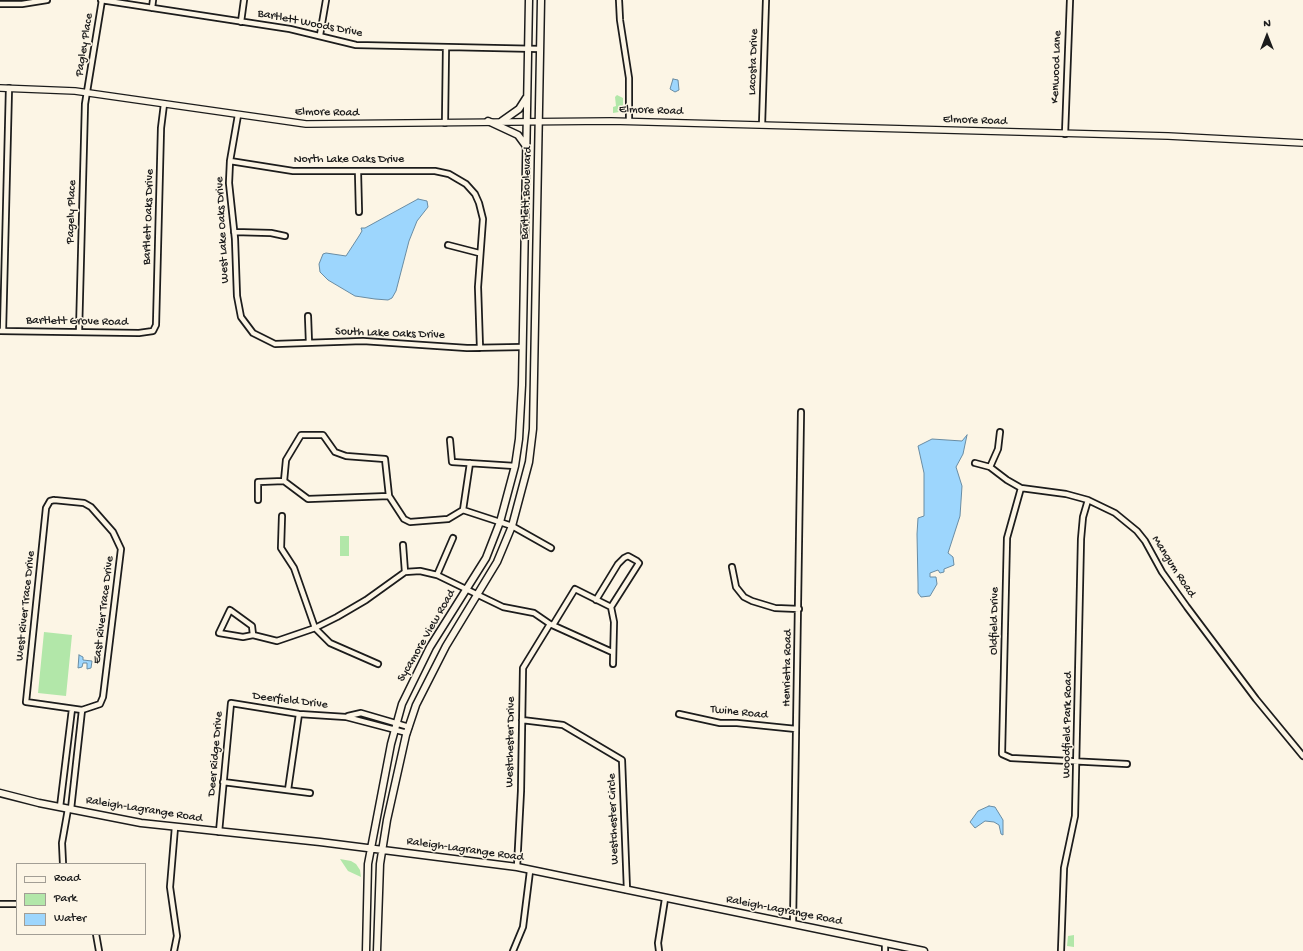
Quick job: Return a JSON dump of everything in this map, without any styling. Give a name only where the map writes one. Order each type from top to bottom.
[{"type":"main road","name":"Bartlett Boulevard","points":[[522,385],[529,0]]},
{"type":"main road","name":"Bartlett Boulevard","points":[[533,387],[540,121],[541,0]]},
{"type":"main road","points":[[502,121],[519,109],[527,97]]},
{"type":"main road","points":[[488,121],[518,135],[526,147]]},
{"type":"main road","points":[[524,253],[536,253]]},
{"type":"main road","name":"Sycamore View Road","points":[[366,951],[368,864],[388,758],[402,704],[430,647],[469,590],[486,558],[502,522],[515,466],[520,429],[522,385]]},
{"type":"main road","name":"Sycamore View Road","points":[[377,951],[380,864],[391,801],[408,730],[416,705],[446,646],[479,594],[497,562],[512,526],[529,462],[533,429],[533,387]]},
{"type":"main road","points":[[520,429],[533,429]]},
{"type":"main road","points":[[388,758],[400,760]]},
{"type":"main road","name":"Raleigh-Lagrange Road","points":[[0,793],[69,809],[142,823],[320,842],[516,867],[924,951]]},
{"type":"main road","points":[[381,799],[391,801]]},
{"type":"street","points":[[0,4],[22,4],[47,0]]},
{"type":"street","name":"Bartlett Woods Drive","points":[[102,0],[320,35],[361,45],[540,49]]},
{"type":"street","name":"Pagley Place","points":[[87,92],[102,0]]},
{"type":"street","points":[[152,8],[153,0]]},
{"type":"street","points":[[241,22],[244,0]]},
{"type":"street","points":[[320,35],[326,0]]},
{"type":"street","points":[[619,0],[621,26],[629,78],[629,121]]},
{"type":"street","name":"Lacosta Drive","points":[[762,125],[766,0]]},
{"type":"street","name":"Kenwood Lane","points":[[1065,134],[1070,0]]},
{"type":"street","points":[[445,123],[446,47]]},
{"type":"street","name":"Elmore Road","points":[[0,88],[87,92],[290,123],[317,125],[488,121],[629,121],[1168,136],[1303,143]]},
{"type":"street","points":[[1,331],[8,88]]},
{"type":"street","name":"Pagely Place","points":[[79,332],[87,92]]},
{"type":"street","name":"Bartlett Oaks Drive","points":[[153,331],[156,320],[161,128],[164,104]]},
{"type":"street","name":"West Lake Oaks Drive","points":[[238,115],[230,161],[230,192],[234,232],[238,307],[246,325],[260,337]]},
{"type":"street","name":"North Lake Oaks Drive","points":[[230,161],[293,171],[435,171],[449,174],[466,184],[474,194],[481,210],[483,219],[479,253]]},
{"type":"street","points":[[358,172],[360,212]]},
{"type":"street","points":[[234,232],[271,233],[285,236]]},
{"type":"street","points":[[448,245],[479,253],[478,308],[480,348]]},
{"type":"street","points":[[308,316],[309,343]]},
{"type":"street","name":"Bartlett Grove Road","points":[[1,331],[139,333],[153,331]]},
{"type":"street","name":"South Lake Oaks Drive","points":[[260,337],[275,344],[376,342],[480,348],[522,347]]},
{"type":"street","name":"Henrietta Road","points":[[793,924],[801,412]]},
{"type":"street","points":[[990,467],[998,449],[1000,432]]},
{"type":"street","points":[[284,481],[286,460],[301,435],[323,434],[335,452],[346,456],[385,459],[389,496],[404,519],[410,522],[448,519],[463,510],[512,526],[551,548]]},
{"type":"street","points":[[450,440],[452,462],[515,466]]},
{"type":"street","points":[[463,510],[470,463]]},
{"type":"street","name":"Mangum Road","points":[[975,464],[990,467],[1007,480],[1021,488],[1066,494],[1088,500],[1115,513],[1137,531],[1149,547],[1162,572],[1187,607],[1256,699],[1303,756]]},
{"type":"street","points":[[258,500],[258,482],[284,481],[308,499],[389,496]]},
{"type":"street","name":"Oldfield Drive","points":[[1021,488],[1008,526],[1007,538],[1001,747],[1004,756],[1077,762]]},
{"type":"street","name":"West River Trace Drive","points":[[72,709],[26,702],[47,505],[54,500],[84,503]]},
{"type":"street","name":"Woodfield Park Road","points":[[1061,951],[1063,877],[1075,816],[1081,539],[1083,517],[1088,500]]},
{"type":"street","name":"East River Trace Drive","points":[[72,709],[82,710],[100,704],[103,697],[121,550],[113,532],[98,513],[84,503]]},
{"type":"street","points":[[282,516],[281,548],[294,568],[315,628],[330,643],[378,664]]},
{"type":"street","points":[[437,575],[454,538]]},
{"type":"street","points":[[403,546],[405,572]]},
{"type":"street","points":[[611,607],[596,600],[618,564],[628,556],[639,563],[611,607],[614,622],[612,652],[613,664]]},
{"type":"street","points":[[732,567],[736,587],[744,597],[775,608],[799,610]]},
{"type":"street","points":[[252,635],[252,626],[230,610],[219,633],[243,637],[252,635],[277,641],[315,628],[366,600],[405,572],[420,571],[437,575],[479,594],[503,607],[534,614],[552,625],[612,652]]},
{"type":"street","name":"Westchester Drive","points":[[516,867],[523,668],[575,589],[596,600]]},
{"type":"street","name":"Deerfield Drive","points":[[231,703],[299,714],[346,717],[396,726]]},
{"type":"street","name":"Deer Ridge Drive","points":[[219,832],[231,703]]},
{"type":"street","points":[[60,807],[72,709]]},
{"type":"street","points":[[63,863],[62,843],[77,758],[82,710]]},
{"type":"street","name":"Deerfield Drive","points":[[346,717],[361,713],[408,730]]},
{"type":"street","points":[[288,790],[299,714]]},
{"type":"street","name":"Twine Road","points":[[679,714],[720,723],[737,723],[796,729]]},
{"type":"street","name":"Westchester Circle","points":[[522,720],[563,725],[622,760],[627,890]]},
{"type":"street","points":[[67,756],[77,758]]},
{"type":"street","points":[[1077,762],[1127,764]]},
{"type":"street","points":[[223,782],[310,793]]},
{"type":"street","points":[[174,950],[177,936],[170,887],[175,827]]},
{"type":"street","points":[[513,951],[523,928],[530,871]]},
{"type":"street","points":[[659,951],[658,943],[665,898]]},
{"type":"street","points":[[0,904],[16,904]]},
{"type":"street","points":[[96,935],[99,951]]},
{"type":"street","points":[[885,943],[885,951]]},
{"type":"green space","points":[[617,95],[623,98],[623,108],[619,112],[613,113],[613,107],[616,106],[615,97]]},
{"type":"green space","points":[[340,536],[349,536],[349,556],[340,556]]},
{"type":"green space","points":[[44,632],[72,635],[66,696],[38,693]]},
{"type":"green space","points":[[340,859],[351,861],[356,864],[360,870],[361,877],[348,871]]},
{"type":"green space","points":[[1074,935],[1074,947],[1067,946],[1068,936]]},
{"type":"water","points":[[673,79],[678,80],[679,90],[675,92],[670,89]]},
{"type":"water","points":[[418,199],[427,201],[428,207],[417,221],[409,241],[396,291],[392,298],[388,300],[355,296],[328,280],[320,272],[319,264],[323,254],[326,253],[346,256],[362,231],[361,228],[365,228]]},
{"type":"water","points":[[967,435],[963,454],[956,467],[962,486],[960,516],[948,553],[953,557],[954,565],[944,569],[944,572],[940,573],[938,570],[930,573],[930,577],[936,577],[937,584],[930,596],[921,597],[918,593],[917,534],[918,518],[924,516],[924,473],[918,446],[932,439],[962,441]]},
{"type":"water","points":[[79,655],[83,657],[83,660],[92,661],[91,668],[87,669],[87,663],[83,663],[82,667],[78,668]]},
{"type":"water","points":[[989,806],[995,807],[1003,820],[1003,835],[1001,834],[999,825],[994,822],[985,821],[975,828],[970,822],[978,811]]}]
